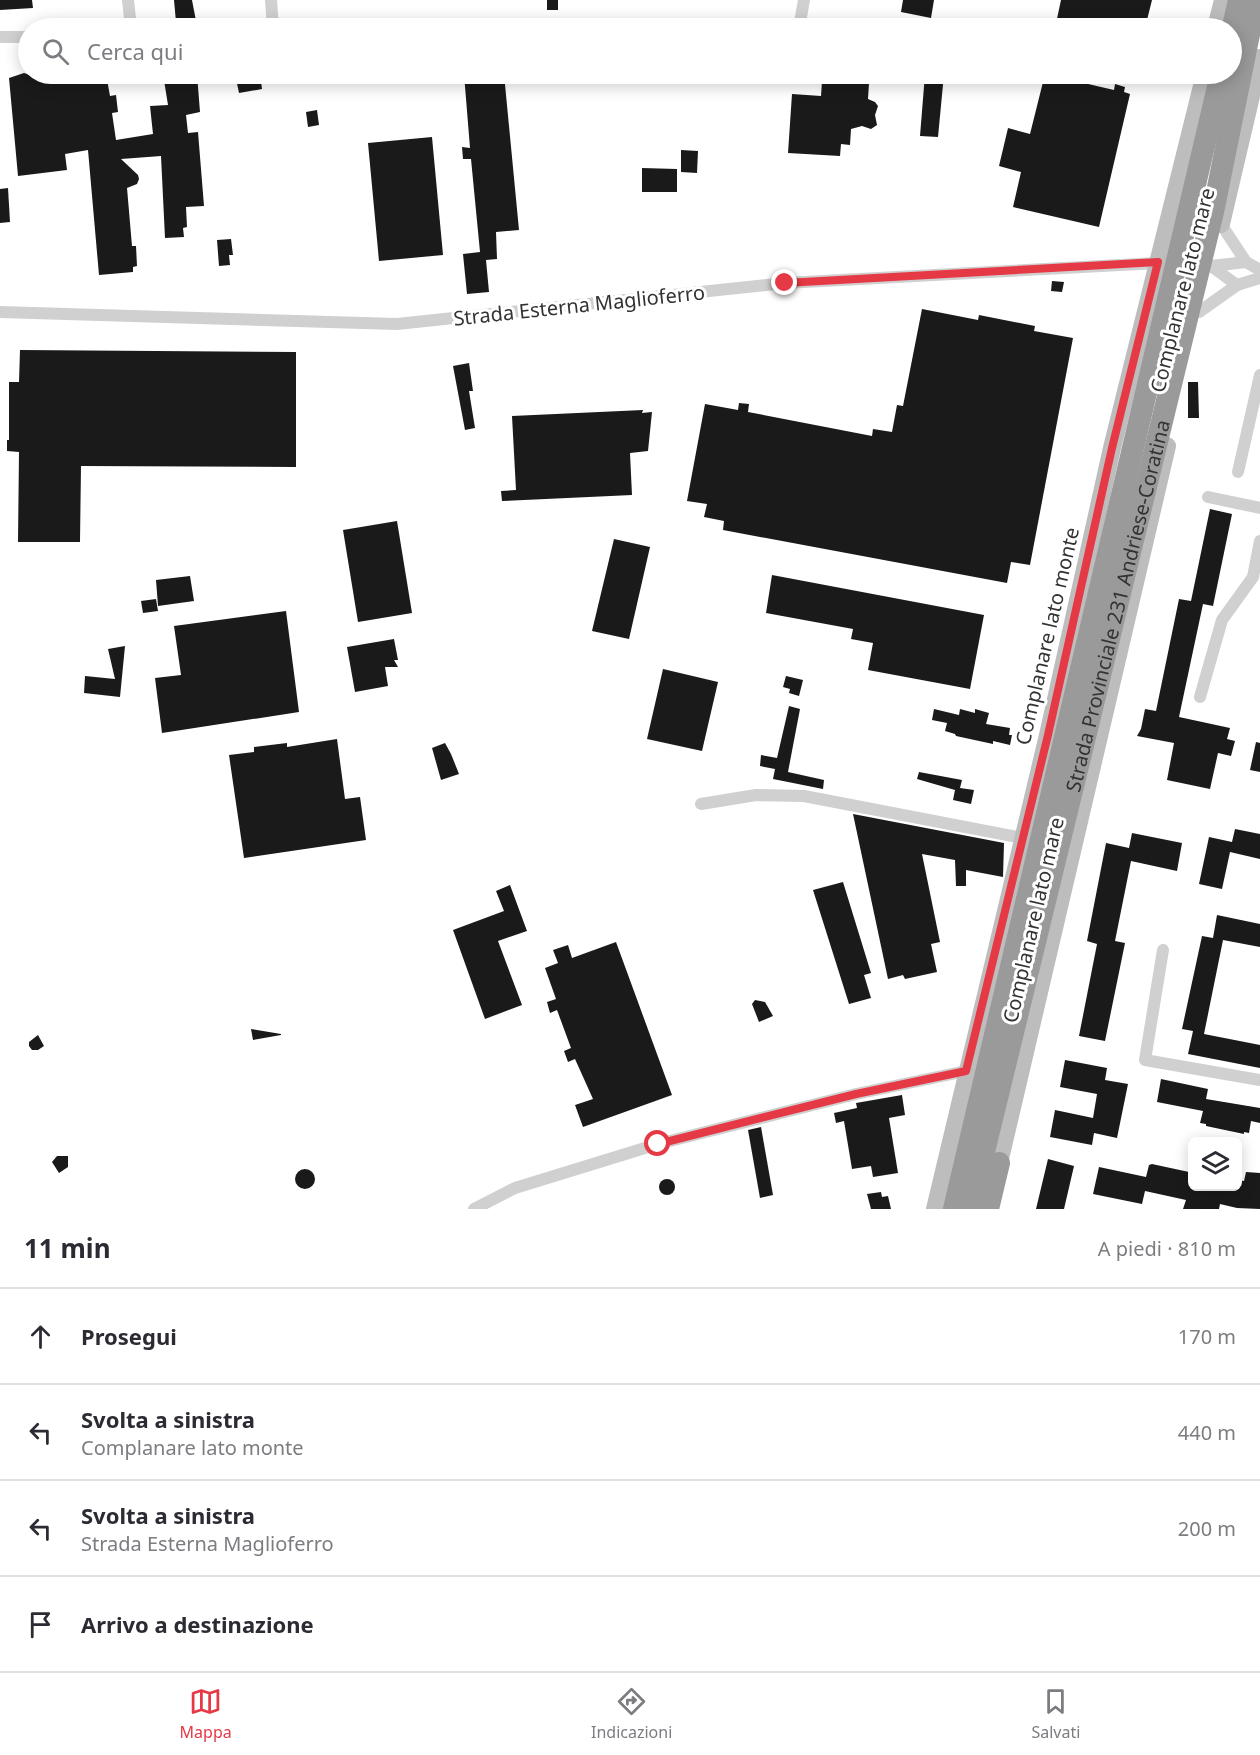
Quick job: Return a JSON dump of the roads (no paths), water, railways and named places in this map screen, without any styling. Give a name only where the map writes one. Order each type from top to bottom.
[{"type":"highway","points":[[1235,18],[1239,0]]},
{"type":"highway","name":"Strada Provinciale 231 Andriese-Coratina","points":[[1242,69],[1256,0]]},
{"type":"highway","name":"Strada Provinciale 231 Andriese-Coratina","points":[[954,1209],[1219,84]]},
{"type":"highway","name":"Strada Provinciale 231 Andriese-Coratina","points":[[970,1209],[1213,212],[1239,84]]},
{"type":"highway","points":[[988,1209],[999,1163]]},
{"type":"street","points":[[128,0],[130,18]]},
{"type":"street","points":[[271,0],[272,18]]},
{"type":"street","points":[[801,18],[804,0]]},
{"type":"street","points":[[1218,18],[1222,0]]},
{"type":"street","points":[[0,37],[18,37]]},
{"type":"street","name":"Complanare lato mare","points":[[999,1163],[1260,58]]},
{"type":"street","name":"Complanare lato monte","points":[[935,1209],[966,1071],[1048,735],[1112,448],[1202,84]]},
{"type":"street","points":[[1221,224],[1246,262],[1260,270]]},
{"type":"street","name":"Strada Esterna Maglioferro","points":[[0,312],[397,324],[785,283],[1158,262]]},
{"type":"street","points":[[1211,266],[1246,262]]},
{"type":"street","points":[[1211,266],[1237,285]]},
{"type":"street","points":[[1199,312],[1237,285],[1260,278]]},
{"type":"street","points":[[1238,472],[1260,375]]},
{"type":"street","points":[[1208,497],[1260,508]]},
{"type":"street","points":[[1200,697],[1222,620],[1256,577],[1260,541]]},
{"type":"street","points":[[701,804],[756,795],[804,796],[1023,838]]},
{"type":"street","points":[[1163,950],[1144,1060],[1260,1080]]},
{"type":"street","points":[[474,1209],[515,1188],[658,1144],[856,1094],[966,1071]]}]
